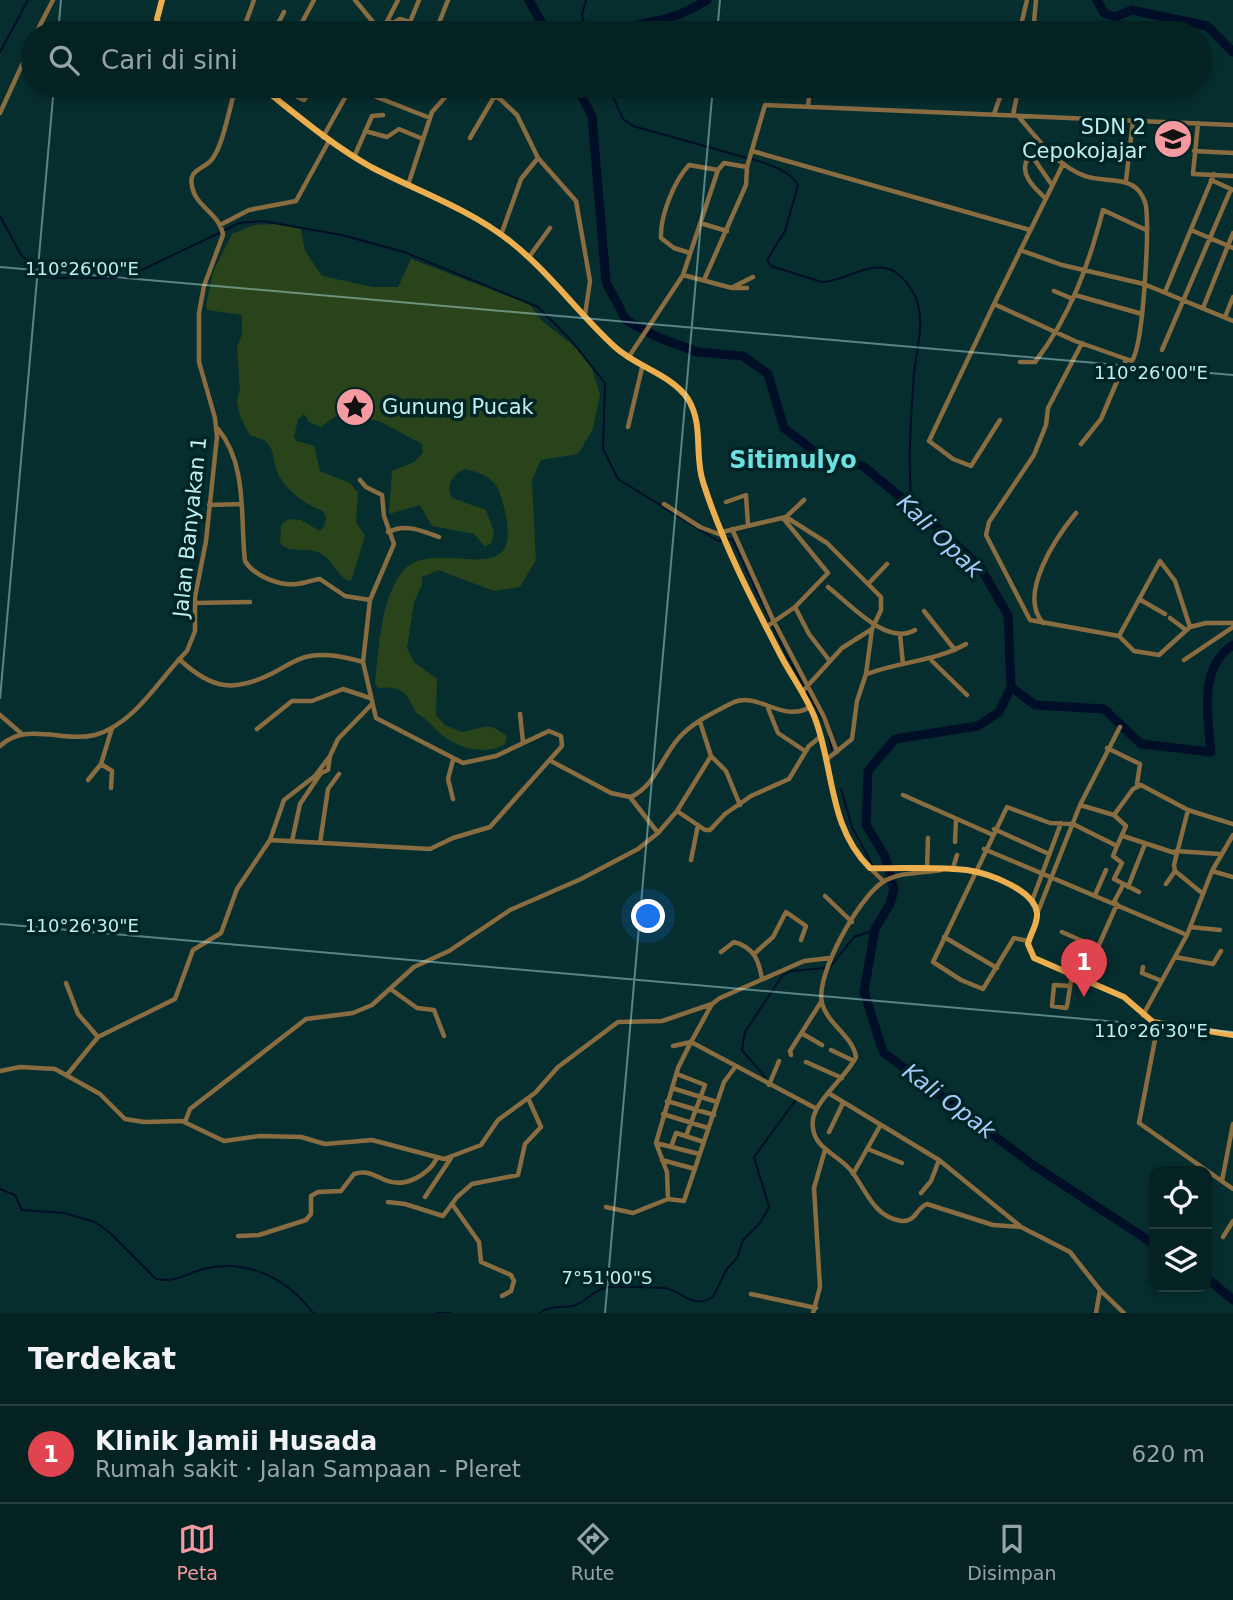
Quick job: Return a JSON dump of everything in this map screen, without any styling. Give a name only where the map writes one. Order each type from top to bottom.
[{"type":"main road","points":[[157,21],[162,0]]},
{"type":"main road","points":[[275,98],[326,139],[354,157],[501,235],[528,258],[628,358],[674,384],[690,404],[698,427],[701,472],[723,534],[766,627],[810,707],[845,831],[859,857],[874,868],[905,872],[927,869],[975,872],[1020,891],[1032,901],[1037,914],[1028,941],[1028,949],[1034,958],[1124,998],[1158,1024],[1233,1035]]},
{"type":"street","points":[[42,21],[53,0]]},
{"type":"street","points":[[246,21],[254,0]]},
{"type":"street","points":[[305,21],[314,0]]},
{"type":"street","points":[[355,0],[372,21]]},
{"type":"street","points":[[387,21],[398,0]]},
{"type":"street","points":[[410,21],[419,0]]},
{"type":"street","points":[[440,21],[448,0]]},
{"type":"street","points":[[1022,21],[1027,0]]},
{"type":"street","points":[[1034,21],[1036,0]]},
{"type":"street","points":[[280,21],[284,12]]},
{"type":"street","points":[[0,113],[21,67]]},
{"type":"street","points":[[232,98],[214,156],[196,170],[191,182],[195,197],[220,225],[245,212],[296,201],[345,98]]},
{"type":"street","points":[[381,98],[430,118]]},
{"type":"street","points":[[408,185],[430,118],[442,98]]},
{"type":"street","points":[[470,138],[493,98]]},
{"type":"street","points":[[495,98],[517,115],[538,158],[576,201],[590,281],[585,315]]},
{"type":"street","points":[[808,107],[809,98]]},
{"type":"street","points":[[994,114],[1000,98]]},
{"type":"street","points":[[1015,115],[1017,98]]},
{"type":"street","points":[[704,280],[746,185],[747,167],[765,106],[1233,125]]},
{"type":"street","points":[[354,157],[372,116],[383,115]]},
{"type":"street","points":[[994,304],[1126,360],[1132,361],[1138,349],[1144,284],[1144,200],[1136,187],[1126,181],[1087,177],[1063,164],[1015,115]]},
{"type":"street","points":[[1126,181],[1133,121]]},
{"type":"street","points":[[1198,123],[1193,174],[1233,176]]},
{"type":"street","points":[[365,131],[387,137],[399,130],[423,139]]},
{"type":"street","points":[[1195,150],[1233,153]]},
{"type":"street","points":[[751,156],[1030,230]]},
{"type":"street","points":[[501,235],[521,179],[538,158]]},
{"type":"street","points":[[1046,199],[1027,178],[1025,164],[1028,158],[1034,159],[1052,186]]},
{"type":"street","points":[[628,358],[683,275],[718,170],[724,163],[747,167]]},
{"type":"street","points":[[1000,420],[971,466],[953,458],[929,441],[1063,164]]},
{"type":"street","points":[[690,253],[674,248],[660,238],[667,209],[674,189],[689,165],[718,170]]},
{"type":"street","points":[[1162,350],[1232,190],[1213,177]]},
{"type":"street","points":[[1165,292],[1213,177]]},
{"type":"street","points":[[1020,362],[1035,362],[1055,332],[1074,297],[1104,209],[1146,230]]},
{"type":"street","points":[[700,223],[727,231]]},
{"type":"street","name":"Jalan Banyakan 1","points":[[22,734],[84,736],[112,728],[130,715],[193,640],[195,603],[206,541],[217,429],[201,376],[198,335],[204,286],[222,239],[220,225]]},
{"type":"street","points":[[528,258],[550,228]]},
{"type":"street","points":[[1191,230],[1230,247]]},
{"type":"street","points":[[1203,308],[1230,247],[1233,233]]},
{"type":"street","points":[[1020,250],[1084,270],[1144,284],[1233,321]]},
{"type":"street","points":[[683,275],[732,288],[747,288]]},
{"type":"street","points":[[732,288],[753,277]]},
{"type":"street","points":[[1054,291],[1142,314]]},
{"type":"street","points":[[1225,317],[1233,297]]},
{"type":"street","points":[[1082,343],[1048,408],[1046,425],[1034,455],[986,528],[987,541],[1026,616],[1040,623],[1119,636],[1134,651],[1159,655],[1188,629],[1206,623],[1233,625]]},
{"type":"street","points":[[1080,444],[1101,419],[1126,360]]},
{"type":"street","points":[[628,427],[642,368]]},
{"type":"street","points":[[217,429],[232,453],[241,504],[245,561],[254,573],[292,584],[320,579],[345,597],[370,600]]},
{"type":"street","points":[[270,840],[430,849],[460,835],[490,827],[508,810],[534,774],[551,761],[562,746],[557,733],[542,732],[484,760],[472,763],[453,760],[380,721],[371,705],[363,662],[370,600],[394,547],[388,532],[382,495],[366,487],[360,480]]},
{"type":"street","points":[[726,502],[746,495],[748,525]]},
{"type":"street","points":[[664,504],[700,527],[723,534],[732,529],[785,518],[804,500]]},
{"type":"street","points":[[209,505],[241,504]]},
{"type":"street","points":[[1040,623],[1035,607],[1041,570],[1052,542],[1076,513]]},
{"type":"street","points":[[785,518],[827,543],[881,597],[881,610],[873,628],[866,674],[857,701],[852,740],[825,760]]},
{"type":"street","points":[[766,627],[795,607],[828,572],[785,518]]},
{"type":"street","points":[[388,532],[398,528],[417,529],[439,537]]},
{"type":"street","points":[[732,529],[774,622],[827,724],[837,752]]},
{"type":"street","points":[[1119,636],[1160,561],[1175,581],[1188,629]]},
{"type":"street","points":[[869,583],[887,564]]},
{"type":"street","points":[[828,587],[873,628],[900,634],[915,630]]},
{"type":"street","points":[[1139,599],[1165,614]]},
{"type":"street","points":[[195,603],[250,602]]},
{"type":"street","points":[[795,607],[809,634],[829,660]]},
{"type":"street","points":[[924,611],[955,650]]},
{"type":"street","points":[[1170,618],[1188,629]]},
{"type":"street","points":[[1184,660],[1233,625]]},
{"type":"street","points":[[801,692],[829,660],[873,628]]},
{"type":"street","points":[[900,634],[903,664]]},
{"type":"street","points":[[866,674],[903,664],[932,660],[966,644]]},
{"type":"street","points":[[179,659],[200,678],[217,684],[244,685],[308,656],[338,656],[363,662]]},
{"type":"street","points":[[932,660],[967,695]]},
{"type":"street","points":[[257,729],[292,701],[312,701],[344,689],[370,698]]},
{"type":"street","points":[[630,797],[649,782],[679,738],[700,722],[740,700],[796,713],[810,707]]},
{"type":"street","points":[[67,1075],[98,1037],[175,999],[193,950],[221,933],[237,889],[270,840],[284,800],[307,783],[330,756],[343,732],[371,705]]},
{"type":"street","points":[[768,708],[778,733],[805,751]]},
{"type":"street","points":[[520,714],[523,742]]},
{"type":"street","points":[[0,715],[22,734]]},
{"type":"street","points":[[700,722],[711,756],[735,786],[740,804]]},
{"type":"street","points":[[1032,901],[1049,854],[1080,805],[1120,727]]},
{"type":"street","points":[[88,780],[101,764],[112,728]]},
{"type":"street","points":[[0,746],[10,738],[22,734]]},
{"type":"street","points":[[677,811],[710,830],[725,814],[760,790],[789,779],[805,751],[820,737]]},
{"type":"street","points":[[1107,748],[1140,764],[1137,785],[1114,816]]},
{"type":"street","points":[[292,841],[300,804],[321,774],[328,770],[330,756]]},
{"type":"street","points":[[185,1122],[190,1110],[301,1022],[312,1016],[363,1010],[392,990],[414,967],[449,951],[510,910],[614,863],[658,833],[677,811],[711,756]]},
{"type":"street","points":[[453,760],[448,779],[453,799]]},
{"type":"street","points":[[551,761],[611,793],[630,797],[658,833]]},
{"type":"street","points":[[101,764],[112,771],[111,788]]},
{"type":"street","points":[[320,843],[328,789],[339,774]]},
{"type":"street","points":[[1137,785],[1162,794],[1188,810],[1233,824]]},
{"type":"street","points":[[903,795],[956,820],[1049,854]]},
{"type":"street","points":[[1080,805],[1114,816],[1125,823],[1123,836],[1113,856],[1122,863],[1114,879],[1139,892]]},
{"type":"street","points":[[1028,941],[1014,938],[988,985],[979,989],[936,967],[933,960],[984,849],[1009,806],[1050,823],[1068,824],[1117,846]]},
{"type":"street","points":[[1166,884],[1175,871],[1175,852],[1188,810]]},
{"type":"street","points":[[955,842],[956,820]]},
{"type":"street","points":[[1037,914],[1053,878],[1068,824]]},
{"type":"street","points":[[691,860],[698,825]]},
{"type":"street","points":[[1143,1015],[1190,927],[1220,854],[1233,835]]},
{"type":"street","points":[[1123,836],[1175,852],[1220,854]]},
{"type":"street","points":[[927,869],[928,838]]},
{"type":"street","points":[[1084,979],[1116,903],[1145,844]]},
{"type":"street","points":[[984,849],[1186,935]]},
{"type":"street","points":[[791,1055],[790,1051],[821,1001],[830,958],[861,905],[885,881],[905,872],[950,869],[957,855]]},
{"type":"street","points":[[874,868],[885,881]]},
{"type":"street","points":[[1095,895],[1106,870]]},
{"type":"street","points":[[1175,871],[1202,893]]},
{"type":"street","points":[[1212,871],[1233,877]]},
{"type":"street","points":[[825,896],[852,922]]},
{"type":"street","points":[[754,954],[773,937],[786,912],[806,926],[801,940]]},
{"type":"street","points":[[1190,927],[1220,930]]},
{"type":"street","points":[[1062,932],[1098,948]]},
{"type":"street","points":[[944,937],[997,968]]},
{"type":"street","points":[[721,952],[734,942],[754,954],[760,962],[762,979]]},
{"type":"street","points":[[1175,957],[1213,964],[1221,951]]},
{"type":"street","points":[[1085,953],[1094,958]]},
{"type":"street","points":[[0,1071],[26,1067],[55,1069],[100,1094],[125,1119],[185,1122],[224,1141],[260,1136],[301,1137],[325,1144],[372,1140],[437,1157],[451,1157],[481,1145],[498,1120],[528,1098],[558,1067],[618,1022],[662,1021],[712,1004],[727,993],[804,961],[830,958]]},
{"type":"street","points":[[1143,967],[1142,973],[1162,981]]},
{"type":"street","points":[[1070,986],[1054,985],[1052,1006],[1066,1008],[1070,986],[1072,975]]},
{"type":"street","points":[[66,983],[78,1014],[98,1037]]},
{"type":"street","points":[[392,990],[417,1008],[434,1010],[444,1036]]},
{"type":"street","points":[[821,1001],[828,1016],[855,1052],[854,1061],[817,1109],[813,1121],[814,1132],[825,1150],[853,1174],[868,1200],[898,1220],[912,1219],[927,1204],[993,1225],[1021,1227]]},
{"type":"street","points":[[668,1199],[668,1175],[656,1143],[677,1074],[712,1004]]},
{"type":"street","points":[[1158,1024],[1139,1123],[1233,1189]]},
{"type":"street","points":[[803,1034],[822,1045]]},
{"type":"street","points":[[673,1046],[691,1042],[817,1109]]},
{"type":"street","points":[[831,1050],[854,1061]]},
{"type":"street","points":[[769,1085],[779,1061]]},
{"type":"street","points":[[806,1062],[842,1078]]},
{"type":"street","points":[[606,1207],[636,1212],[668,1199],[684,1201],[717,1102],[731,1068],[736,1066]]},
{"type":"street","points":[[677,1074],[704,1083],[693,1124],[686,1136]]},
{"type":"street","points":[[672,1088],[717,1102]]},
{"type":"street","points":[[830,1094],[939,1160],[1021,1227],[1074,1254],[1100,1290],[1124,1313]]},
{"type":"street","points":[[388,1202],[403,1203],[443,1216],[472,1184],[515,1176],[520,1172],[525,1144],[541,1127],[528,1098]]},
{"type":"street","points":[[667,1101],[714,1115]]},
{"type":"street","points":[[829,1132],[843,1103]]},
{"type":"street","points":[[663,1114],[708,1128]]},
{"type":"street","points":[[1222,1181],[1233,1124]]},
{"type":"street","points":[[853,1174],[880,1126]]},
{"type":"street","points":[[671,1147],[674,1133],[704,1142]]},
{"type":"street","points":[[656,1143],[699,1154]]},
{"type":"street","points":[[868,1149],[902,1163]]},
{"type":"street","points":[[751,1294],[814,1311],[820,1287],[814,1188],[825,1150]]},
{"type":"street","points":[[238,1236],[259,1235],[306,1220],[310,1216],[311,1196],[318,1192],[341,1191],[354,1174],[372,1173],[391,1181],[414,1178],[428,1173],[437,1157]]},
{"type":"street","points":[[425,1196],[451,1157]]},
{"type":"street","points":[[662,1160],[695,1169]]},
{"type":"street","points":[[921,1194],[939,1160]]},
{"type":"street","points":[[452,1203],[479,1242],[482,1264],[511,1275],[514,1281],[512,1291],[502,1296]]},
{"type":"street","points":[[1223,1237],[1233,1221]]},
{"type":"street","points":[[1096,1313],[1100,1290]]},
{"type":"green space","points":[[276,224],[301,229],[305,251],[322,276],[373,287],[398,287],[411,259],[529,304],[542,321],[578,349],[592,369],[600,394],[593,429],[578,454],[541,460],[532,480],[536,560],[520,587],[494,591],[438,570],[422,577],[422,585],[414,602],[407,648],[414,662],[437,679],[436,715],[445,725],[462,732],[485,726],[494,728],[507,736],[505,744],[497,748],[481,750],[456,744],[416,713],[410,700],[398,689],[378,688],[375,684],[385,609],[396,581],[404,570],[419,560],[495,557],[505,547],[508,526],[499,491],[493,482],[465,469],[454,477],[449,489],[452,498],[486,510],[494,532],[492,542],[485,547],[474,534],[432,526],[420,505],[389,514],[392,471],[414,462],[423,453],[422,444],[379,421],[336,416],[321,427],[309,422],[304,414],[298,419],[294,437],[297,441],[314,446],[320,471],[350,483],[358,493],[356,522],[365,536],[351,581],[342,576],[322,554],[289,549],[280,543],[281,525],[288,519],[301,520],[320,531],[326,519],[323,511],[307,504],[286,486],[276,470],[269,446],[264,440],[250,435],[241,419],[237,402],[240,389],[237,347],[242,334],[242,315],[207,310],[206,306],[213,272],[232,234],[254,225]]},
{"type":"waterway","points":[[0,52],[28,0]]},
{"type":"waterway","name":"Kali Opak","points":[[529,0],[540,21]]},
{"type":"waterway","points":[[584,21],[582,15],[586,0]]},
{"type":"waterway","points":[[656,21],[680,14],[707,0]]},
{"type":"waterway","points":[[1097,0],[1104,13],[1115,17],[1132,10],[1184,21]]},
{"type":"waterway","points":[[1212,31],[1233,52]]},
{"type":"waterway","name":"Kali Opak","points":[[582,98],[592,116],[606,282],[626,320],[655,336],[697,352],[743,356],[768,374],[784,428],[814,451],[863,466],[939,529],[980,567],[1008,615],[1011,687],[999,712],[978,726],[895,739],[868,771],[866,825],[885,856],[894,890],[890,904],[875,929],[864,991],[883,1052],[1033,1165],[1149,1241]]},
{"type":"waterway","points":[[613,98],[623,119],[633,126],[747,158]]},
{"type":"waterway","points":[[752,159],[785,172],[798,186],[785,231],[767,260],[771,266],[822,282],[866,269],[884,268],[898,274],[915,296],[920,322],[911,420],[911,497],[939,529]]},
{"type":"waterway","points":[[0,216],[21,255],[48,277],[59,278],[125,278],[219,233]]},
{"type":"waterway","points":[[225,230],[239,223],[263,221],[342,235],[404,252],[538,307],[570,339],[605,383],[603,449],[618,479],[718,541],[732,539],[785,652],[824,722]]},
{"type":"waterway","points":[[1011,687],[1035,705],[1104,709],[1141,744],[1211,752],[1207,709],[1210,679],[1222,654],[1233,645]]},
{"type":"waterway","points":[[829,737],[832,750]]},
{"type":"waterway","points":[[841,789],[852,827],[873,866]]},
{"type":"waterway","points":[[830,967],[854,937],[875,930]]},
{"type":"waterway","points":[[765,1077],[742,1050],[745,1032],[782,976],[791,971],[825,968]]},
{"type":"waterway","points":[[540,1313],[548,1309],[576,1305],[600,1289],[608,1287],[664,1288],[699,1302],[713,1297],[727,1269],[737,1258],[743,1240],[760,1223],[769,1207],[754,1157],[795,1101]]},
{"type":"waterway","points":[[0,1189],[15,1195],[22,1210],[64,1213],[95,1222],[109,1232],[156,1279],[175,1279],[219,1266],[251,1269],[279,1281],[313,1313]]},
{"type":"waterway","name":"Kali Opak","points":[[1212,1282],[1233,1300]]},
{"type":"waterway","points":[[436,1313],[450,1313]]},
{"type":"place","name":"SDN 2 Cepokojajar","points":[[1173,139]]},
{"type":"place","name":"Gunung Pucak","points":[[355,407]]},
{"type":"place","name":"Klinik Jamii Husada","points":[[1084,997]]},
{"type":"district","name":"Sitimulyo","points":[[793,460]]}]
